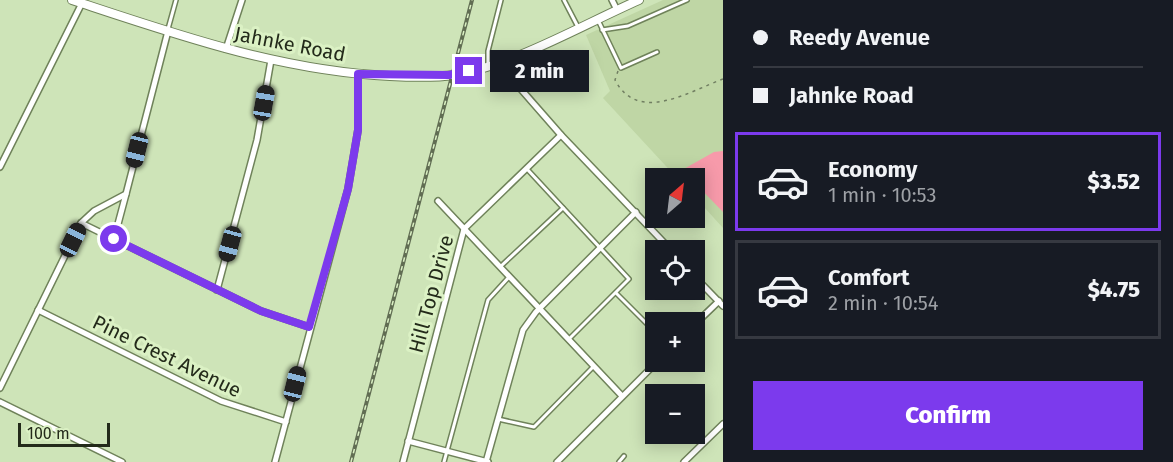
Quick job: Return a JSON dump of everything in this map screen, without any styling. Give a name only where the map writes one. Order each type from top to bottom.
[{"type":"main road","name":"Jahnke Road","points":[[72,0],[226,49],[271,60],[358,74],[449,75],[498,63],[639,0]]},
{"type":"street","points":[[226,49],[242,0]]},
{"type":"street","points":[[612,0],[617,10]]},
{"type":"street","points":[[0,167],[82,3]]},
{"type":"street","points":[[114,239],[168,31]]},
{"type":"street","points":[[217,290],[257,140],[271,60]]},
{"type":"street","points":[[498,63],[561,135],[662,240]]},
{"type":"street","points":[[275,462],[309,327],[348,189],[358,130],[358,74]]},
{"type":"street","name":"Hill Top Drive","points":[[403,462],[464,229],[561,135]]},
{"type":"street","points":[[0,388],[81,223],[94,211],[126,194]]},
{"type":"street","points":[[438,201],[622,396]]},
{"type":"street","points":[[408,441],[487,462],[520,338],[540,309],[636,212]]},
{"type":"street","points":[[81,223],[261,311],[309,327]]},
{"type":"street","points":[[705,287],[721,304],[705,316]]},
{"type":"street","name":"Pine Crest Avenue","points":[[38,310],[221,401],[286,422]]},
{"type":"street","points":[[557,462],[647,372]]},
{"type":"street","points":[[0,402],[122,462]]},
{"type":"street","points":[[684,462],[723,424]]},
{"type":"lane","points":[[168,31],[176,0]]},
{"type":"lane","points":[[488,66],[488,51],[501,0]]},
{"type":"lane","points":[[564,0],[578,27]]},
{"type":"lane","points":[[602,30],[628,26],[687,0]]},
{"type":"lane","points":[[597,18],[621,68],[657,52]]},
{"type":"lane","points":[[527,169],[629,279],[569,340]]},
{"type":"lane","points":[[500,267],[563,208]]},
{"type":"lane","points":[[444,462],[488,300],[509,277]]},
{"type":"lane","points":[[616,293],[645,322]]},
{"type":"lane","points":[[498,419],[534,427],[593,366]]},
{"type":"lane","points":[[619,462],[624,456]]},
{"type":"path","points":[[621,68],[614,75],[619,88],[632,100],[640,103],[657,102],[723,79]]},
{"type":"shaded area","points":[[663,0],[723,0],[723,228],[705,208],[705,168],[668,168],[603,98],[610,91],[586,35]]},
{"type":"shaded area","points":[[723,151],[723,212],[705,193],[705,168],[686,168],[714,152]]},
{"type":"railway","points":[[351,462],[472,0]]},
{"type":"route","points":[[114,239],[261,311],[309,327],[348,189],[358,130],[358,74],[453,75],[469,71]]}]
